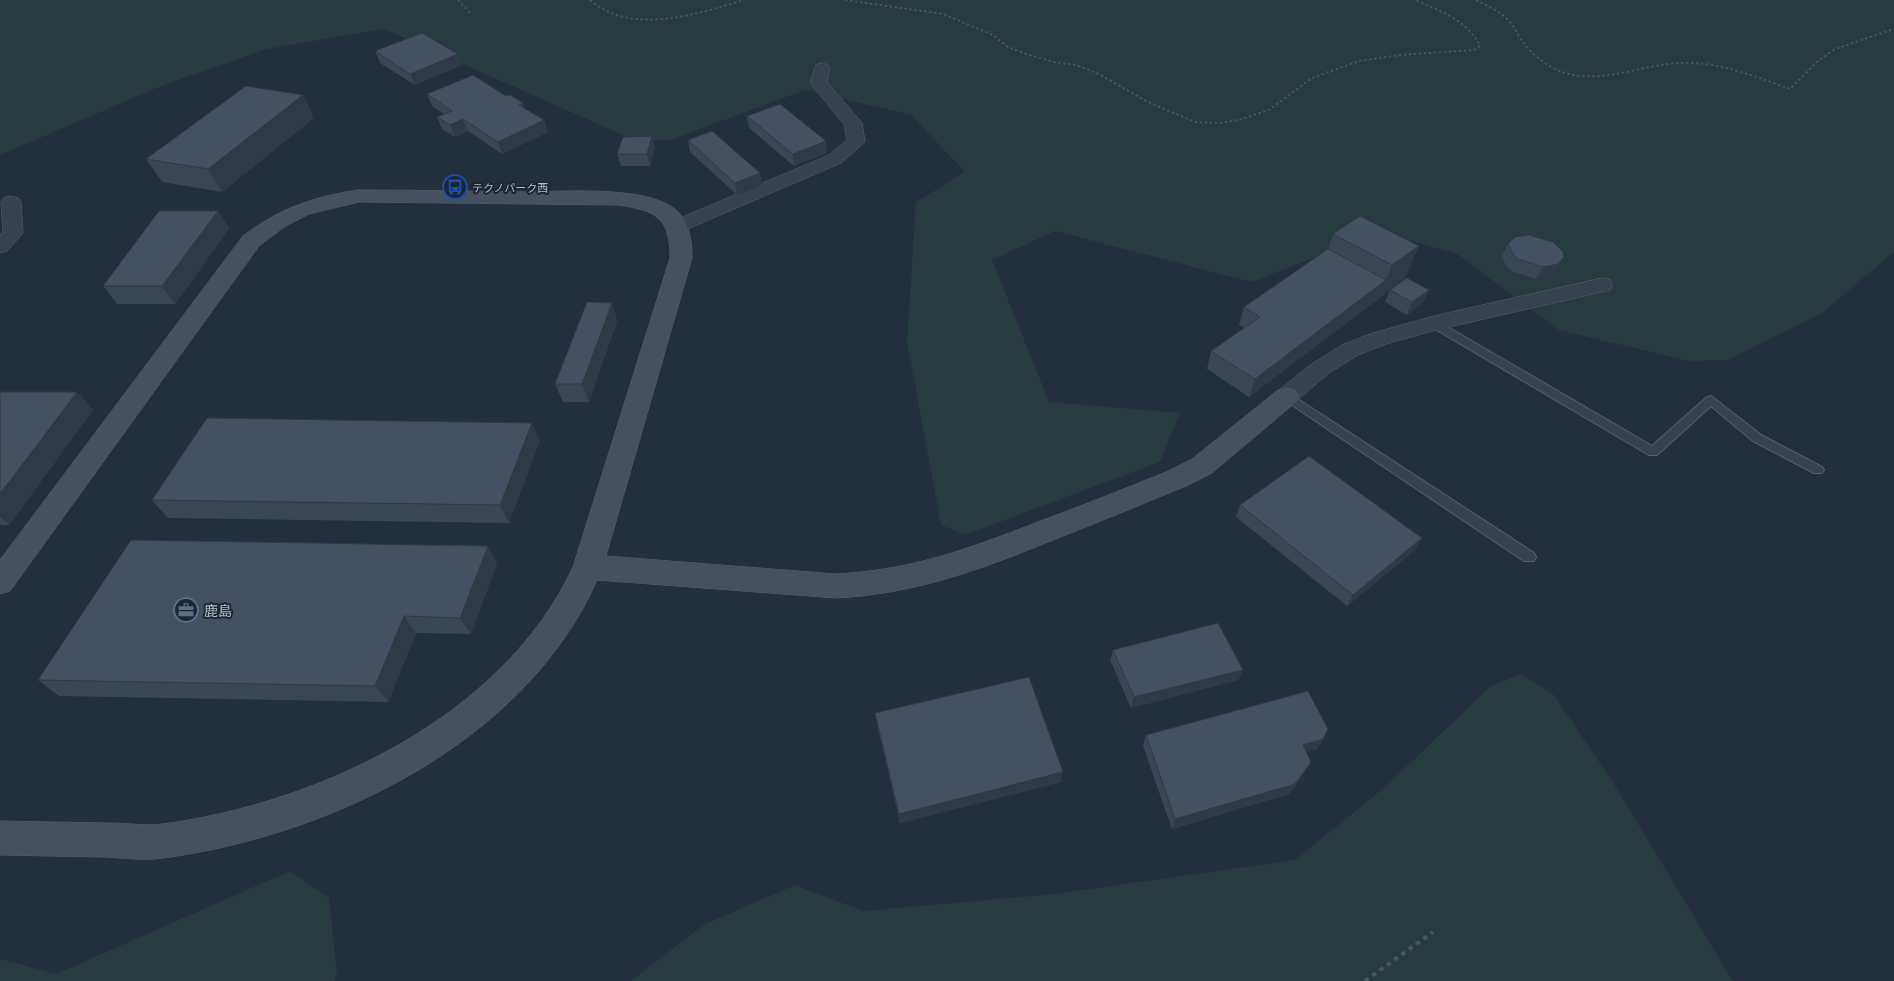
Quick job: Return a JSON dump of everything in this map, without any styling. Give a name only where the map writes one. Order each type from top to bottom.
[{"type":"street","points":[[678,226],[835,159],[856,142],[853,122],[818,83],[822,68]]},
{"type":"street","points":[[0,582],[251,241],[271,224],[298,210],[313,205],[359,196],[619,199],[656,206],[670,215],[678,226],[682,241],[681,258],[588,567],[569,607],[541,645],[506,683],[460,722],[412,756],[354,787],[294,812],[225,831],[160,841],[0,838]]},
{"type":"street","points":[[0,247],[13,233],[11,202]]},
{"type":"street","points":[[588,567],[836,586],[872,586],[914,578],[954,567],[1176,479],[1202,466],[1321,368],[1350,350],[1381,338],[1434,323],[1603,285]]},
{"type":"lane","points":[[1434,323],[1653,452],[1711,400],[1757,438],[1818,470]]},
{"type":"lane","points":[[1287,396],[1529,557]]},
{"type":"path","points":[[458,0],[471,14]]},
{"type":"path","points":[[590,0],[605,14],[635,20],[706,10],[744,0]]},
{"type":"path","points":[[846,0],[942,14],[993,35],[1008,47],[1054,62],[1076,65],[1100,74],[1148,102],[1196,122],[1219,123],[1239,120],[1269,110],[1312,78],[1359,62],[1400,55],[1474,50],[1480,46],[1476,36],[1465,24],[1415,0]]},
{"type":"path","points":[[1476,0],[1511,22],[1525,45],[1543,61],[1563,72],[1611,75],[1647,67],[1696,62],[1742,72],[1790,89],[1818,60],[1835,49],[1894,29]]},
{"type":"path","points":[[1365,981],[1433,932]]},
{"type":"green space","points":[[0,0],[1894,0],[1894,252],[1822,313],[1727,360],[1689,361],[1559,330],[1457,254],[1381,232],[1251,282],[1055,231],[992,260],[1049,402],[1180,413],[1160,462],[965,535],[941,525],[907,342],[916,202],[965,172],[911,115],[805,90],[670,140],[636,141],[384,29],[267,49],[161,86],[0,155]]},
{"type":"green space","points":[[1521,674],[1554,695],[1612,781],[1733,981],[631,981],[703,925],[795,885],[863,911],[1055,894],[1295,860],[1385,787],[1491,686]]},
{"type":"green space","points":[[290,871],[329,898],[337,973],[334,981],[0,981],[0,959],[56,974]]},
{"type":"building","points":[[422,33],[458,54],[410,74],[375,51]]},
{"type":"building","points":[[473,75],[506,96],[510,95],[523,103],[519,105],[544,120],[498,142],[463,119],[450,125],[437,117],[452,111],[427,94]]},
{"type":"building","points":[[246,86],[303,95],[208,169],[146,159]]},
{"type":"building","points":[[780,104],[826,141],[793,154],[747,116]]},
{"type":"building","points":[[712,131],[760,173],[735,183],[688,140]]},
{"type":"building","points":[[652,136],[647,154],[617,154],[623,137]]},
{"type":"building","points":[[159,211],[218,211],[162,286],[103,286]]},
{"type":"building","points":[[1360,216],[1419,246],[1392,265],[1333,234]]},
{"type":"building","points":[[1529,235],[1553,242],[1563,252],[1564,257],[1558,264],[1543,267],[1518,259],[1508,244],[1515,237]]},
{"type":"building","points":[[1328,249],[1386,280],[1255,379],[1211,351],[1260,317],[1244,307]]},
{"type":"building","points":[[1407,278],[1429,290],[1412,302],[1390,290]]},
{"type":"building","points":[[587,302],[612,303],[582,384],[555,384]]},
{"type":"building","points":[[0,392],[77,392],[0,494]]},
{"type":"building","points":[[207,418],[532,423],[500,505],[152,500]]},
{"type":"building","points":[[1309,456],[1422,538],[1353,595],[1240,505]]},
{"type":"building","points":[[131,540],[488,546],[460,618],[404,616],[375,686],[38,680]]},
{"type":"building","points":[[1218,623],[1243,670],[1134,697],[1113,650]]},
{"type":"building","points":[[1029,677],[1063,772],[899,814],[875,713]]},
{"type":"building","points":[[1308,691],[1328,729],[1323,739],[1303,745],[1311,762],[1295,784],[1175,819],[1146,735]]},
{"type":"place","name":"テクノパーク西","points":[[455,187]]},
{"type":"place","name":"鹿島","points":[[186,610]]}]
